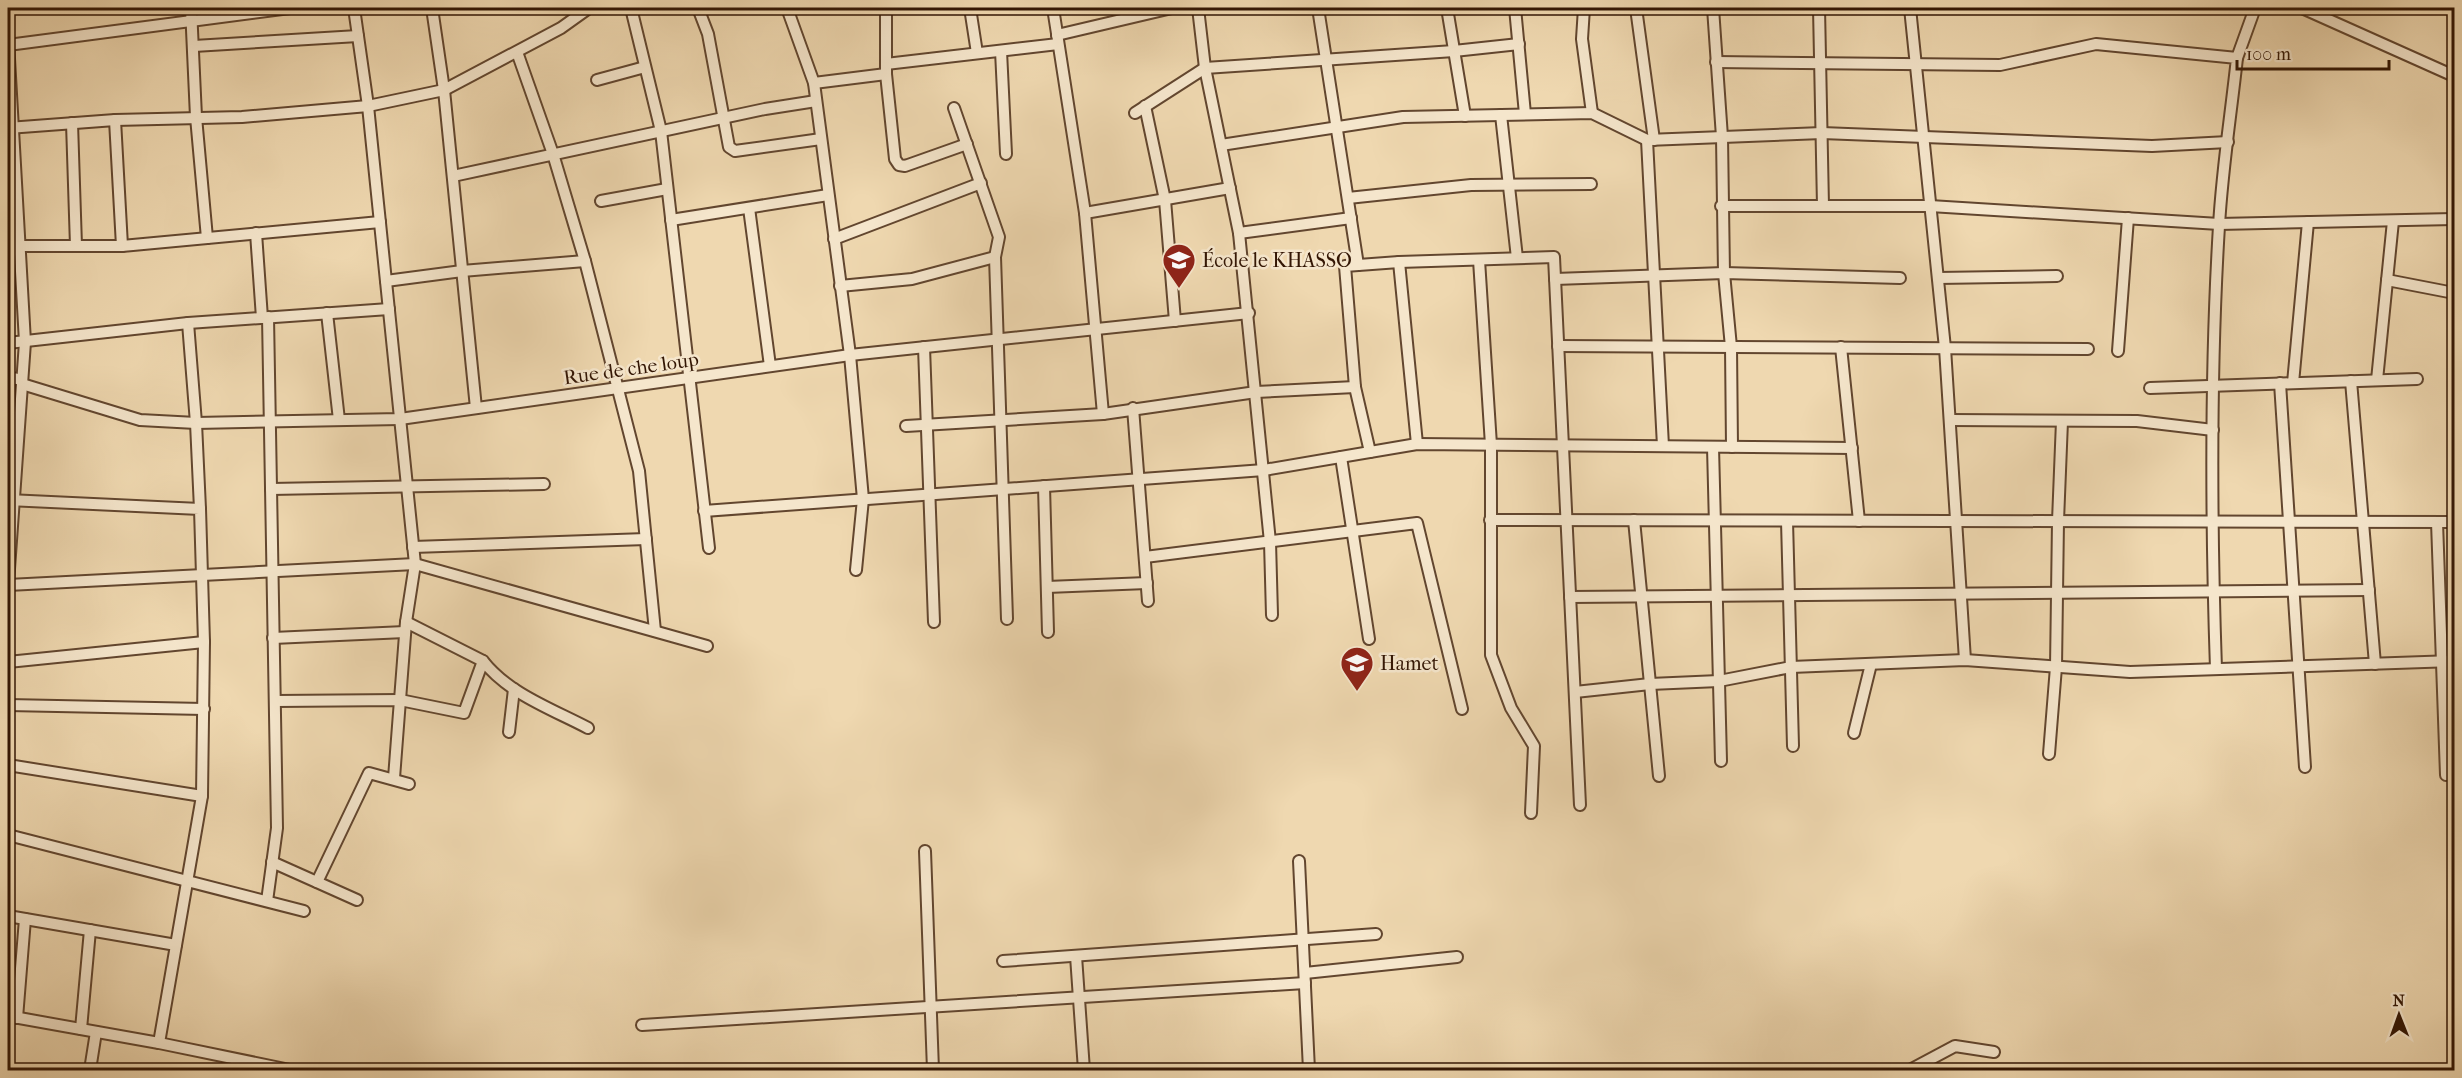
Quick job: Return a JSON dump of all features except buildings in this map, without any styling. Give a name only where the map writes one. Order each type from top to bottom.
[{"type":"street","points":[[191,8],[196,117],[207,238]]},
{"type":"street","points":[[290,8],[8,43],[10,128],[25,342],[22,382],[13,437],[8,584],[415,564],[707,646]]},
{"type":"street","points":[[354,8],[368,106],[415,564],[406,627],[394,778]]},
{"type":"street","points":[[432,8],[444,90],[476,408]]},
{"type":"street","points":[[10,128],[115,120],[290,114],[368,106],[444,90],[561,28],[589,8]]},
{"type":"street","points":[[631,8],[661,131],[709,548]]},
{"type":"street","points":[[698,8],[708,34],[729,147],[735,150],[821,139]]},
{"type":"street","points":[[787,8],[814,83],[850,355],[863,499],[856,570]]},
{"type":"street","points":[[886,8],[886,69],[895,159],[898,165],[905,166],[967,144]]},
{"type":"street","points":[[970,8],[977,54]]},
{"type":"street","points":[[1053,8],[1085,213],[1103,414]]},
{"type":"street","points":[[814,83],[1001,51],[1058,39],[1172,8]]},
{"type":"street","points":[[1198,8],[1205,68],[1239,233],[1249,313],[1270,542],[1272,615]]},
{"type":"street","points":[[1318,8],[1358,265]]},
{"type":"street","points":[[1446,8],[1465,116]]},
{"type":"street","points":[[1515,8],[1525,114]]},
{"type":"street","points":[[1584,8],[1582,39],[1592,113]]},
{"type":"street","points":[[1636,8],[1650,140],[1663,446]]},
{"type":"street","points":[[1713,8],[1722,137],[1721,206],[1731,347],[1732,447]]},
{"type":"street","points":[[1819,8],[1823,206]]},
{"type":"street","points":[[1910,8],[1946,348],[1965,660]]},
{"type":"street","points":[[2216,669],[2213,592],[2212,386],[2219,224],[2237,58],[2255,8]]},
{"type":"street","points":[[2302,8],[2454,76]]},
{"type":"street","points":[[194,46],[358,36]]},
{"type":"street","points":[[1135,113],[1205,68],[1454,51],[1519,44]]},
{"type":"street","points":[[1716,62],[2000,65],[2096,44],[2237,58]]},
{"type":"street","points":[[1001,51],[1006,154]]},
{"type":"street","points":[[517,52],[553,154],[585,261],[639,471],[655,632]]},
{"type":"street","points":[[597,80],[645,67]]},
{"type":"street","points":[[453,176],[723,118],[816,101]]},
{"type":"street","points":[[1145,106],[1165,200],[1175,321]]},
{"type":"street","points":[[954,108],[999,237],[995,257],[1007,620]]},
{"type":"street","points":[[1221,145],[1403,117],[1592,113],[1650,140],[1822,133],[2152,146],[2228,142]]},
{"type":"street","points":[[1501,115],[1517,258]]},
{"type":"street","points":[[115,120],[122,246]]},
{"type":"street","points":[[72,123],[76,246]]},
{"type":"street","points":[[834,239],[981,183]]},
{"type":"street","points":[[1348,198],[1471,184],[1591,184]]},
{"type":"street","points":[[1085,213],[1230,188]]},
{"type":"street","points":[[601,201],[668,189]]},
{"type":"street","points":[[671,220],[828,195]]},
{"type":"street","points":[[1721,206],[1930,206],[2219,224],[2454,219]]},
{"type":"street","points":[[748,208],[770,366]]},
{"type":"street","points":[[1239,233],[1351,218]]},
{"type":"street","points":[[2118,351],[2128,218]]},
{"type":"street","points":[[2377,380],[2393,221]]},
{"type":"street","points":[[8,246],[122,246],[380,222]]},
{"type":"street","points":[[2293,383],[2308,222]]},
{"type":"street","points":[[256,233],[265,318],[270,422],[277,828],[267,901]]},
{"type":"street","points":[[840,285],[912,279],[995,257]]},
{"type":"street","points":[[1370,452],[1355,387],[1345,266],[1554,257],[1580,805]]},
{"type":"street","points":[[1479,260],[1491,445],[1491,655],[1511,708],[1534,746],[1531,813]]},
{"type":"street","points":[[386,281],[462,271],[585,261]]},
{"type":"street","points":[[1399,262],[1417,444]]},
{"type":"street","points":[[1555,279],[1724,273],[1900,278]]},
{"type":"street","points":[[1938,278],[2057,276]]},
{"type":"street","points":[[2387,280],[2454,293]]},
{"type":"street","points":[[8,343],[188,323],[388,309]]},
{"type":"street","points":[[327,313],[339,420]]},
{"type":"street","name":"Rue de che loup","points":[[8,377],[140,420],[196,423],[400,419],[850,355],[1249,313]]},
{"type":"street","points":[[159,1043],[202,796],[204,642],[196,423],[188,323]]},
{"type":"street","points":[[1558,346],[2088,349]]},
{"type":"street","points":[[924,347],[934,622]]},
{"type":"street","points":[[1841,347],[1859,521]]},
{"type":"street","points":[[2150,388],[2417,379]]},
{"type":"street","points":[[2351,381],[2375,664]]},
{"type":"street","points":[[2280,383],[2305,767]]},
{"type":"street","points":[[906,426],[1103,414],[1256,392],[1355,387]]},
{"type":"street","points":[[1133,408],[1148,601]]},
{"type":"street","points":[[1950,420],[2137,421],[2213,430]]},
{"type":"street","points":[[2049,754],[2056,667],[2062,421]]},
{"type":"street","points":[[704,511],[1264,470],[1417,444],[1852,448]]},
{"type":"street","points":[[1713,447],[1720,762]]},
{"type":"street","points":[[1341,457],[1369,639]]},
{"type":"street","points":[[271,489],[544,484]]},
{"type":"street","points":[[1044,486],[1048,632]]},
{"type":"street","points":[[10,500],[200,509]]},
{"type":"street","points":[[1490,520],[2454,522]]},
{"type":"street","points":[[1634,520],[1659,776]]},
{"type":"street","points":[[1787,521],[1793,746]]},
{"type":"street","points":[[2437,522],[2446,775]]},
{"type":"street","points":[[1145,557],[1417,523],[1462,709]]},
{"type":"street","points":[[413,547],[646,539]]},
{"type":"street","points":[[1047,587],[1147,583]]},
{"type":"street","points":[[1570,597],[2368,590]]},
{"type":"street","points":[[273,638],[406,627],[483,661],[491,671],[514,689],[588,728]]},
{"type":"street","points":[[8,662],[204,642]]},
{"type":"street","points":[[1575,692],[1650,684],[1719,681],[1791,667],[1965,660],[2130,672],[2454,661]]},
{"type":"street","points":[[274,701],[400,700],[464,713],[483,661]]},
{"type":"street","points":[[1854,733],[1871,664]]},
{"type":"street","points":[[509,732],[514,689]]},
{"type":"street","points":[[8,705],[204,710]]},
{"type":"street","points":[[8,765],[202,796]]},
{"type":"street","points":[[317,882],[369,773],[394,778],[409,784]]},
{"type":"street","points":[[8,835],[304,911]]},
{"type":"street","points":[[925,851],[933,1071]]},
{"type":"street","points":[[1299,861],[1309,1071]]},
{"type":"street","points":[[272,862],[357,900]]},
{"type":"street","points":[[8,916],[176,945]]},
{"type":"street","points":[[25,919],[12,1017],[159,1043],[290,1071]]},
{"type":"street","points":[[81,1029],[90,930]]},
{"type":"street","points":[[1003,961],[1376,934]]},
{"type":"street","points":[[1076,956],[1084,1071]]},
{"type":"street","points":[[642,1025],[1079,997],[1305,978],[1457,957]]},
{"type":"street","points":[[90,1071],[96,1032]]},
{"type":"street","points":[[1910,1071],[1955,1046],[1994,1052]]},
{"type":"place","name":"École le KHASSO","points":[[1179,289]]},
{"type":"place","name":"Hamet","points":[[1357,692]]}]
